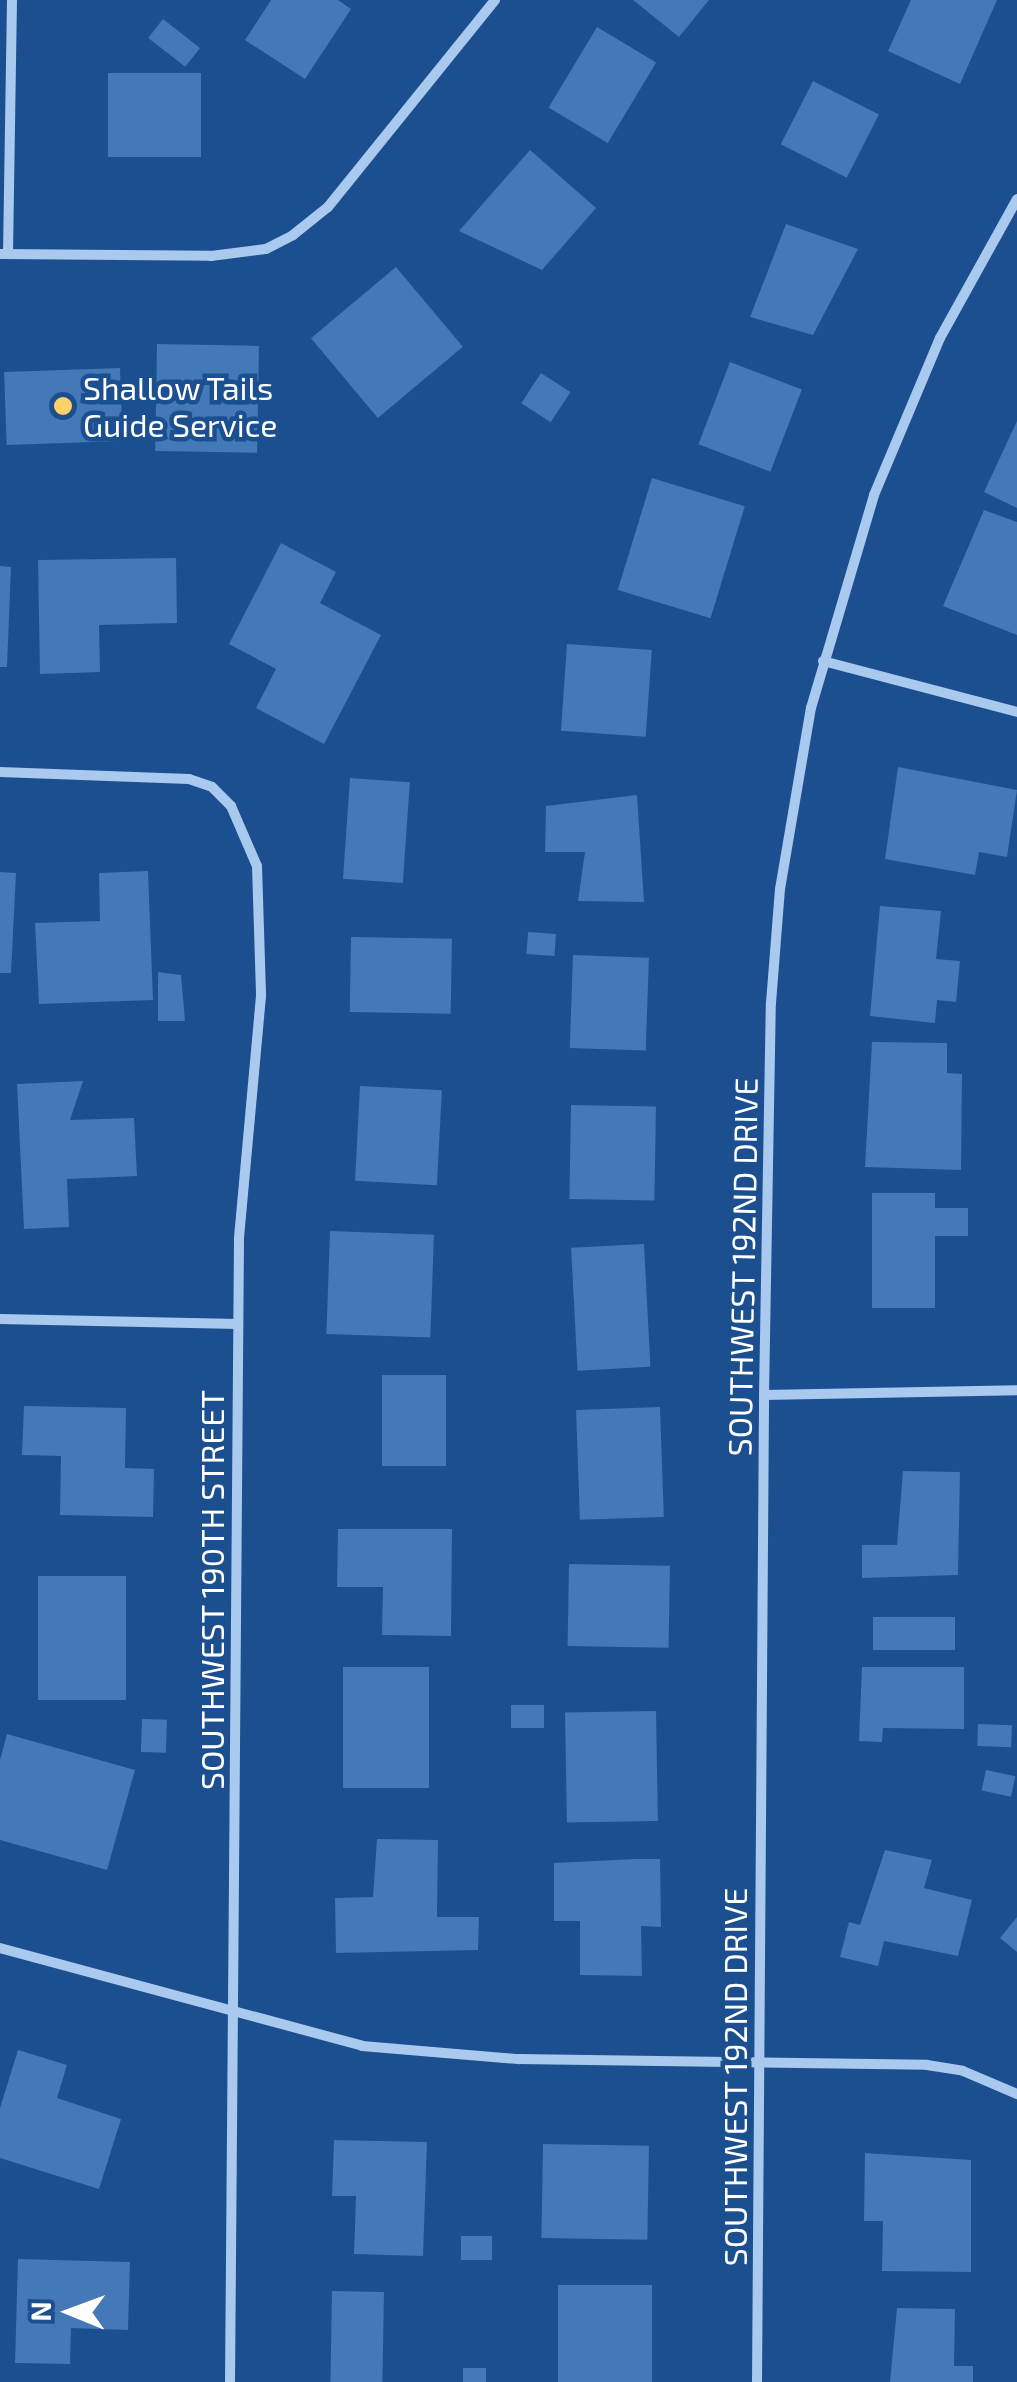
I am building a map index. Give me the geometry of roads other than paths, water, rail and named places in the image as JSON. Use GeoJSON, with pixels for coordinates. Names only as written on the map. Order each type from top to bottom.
{"type":"FeatureCollection","features":[{"type":"Feature","properties":{"kind":"street"},"geometry":{"type":"LineString","coordinates":[[12,0],[4,254],[211,256],[266,248],[294,235],[328,206],[495,0]]}},
{"type":"Feature","properties":{"kind":"street","name":"SOUTHWEST 192ND DRIVE"},"geometry":{"type":"LineString","coordinates":[[757,2382],[764,1395],[774,943],[788,825],[822,661],[869,508],[911,402],[1017,199]]}},
{"type":"Feature","properties":{"kind":"street"},"geometry":{"type":"LineString","coordinates":[[822,661],[1017,712]]}},
{"type":"Feature","properties":{"kind":"street","name":"SOUTHWEST 190TH STREET"},"geometry":{"type":"LineString","coordinates":[[0,772],[165,774],[212,787],[230,806],[257,866],[263,942],[242,1188],[238,1324],[230,2382]]}},
{"type":"Feature","properties":{"kind":"street"},"geometry":{"type":"LineString","coordinates":[[0,1318],[238,1324]]}},
{"type":"Feature","properties":{"kind":"street"},"geometry":{"type":"LineString","coordinates":[[764,1395],[1017,1390]]}},
{"type":"Feature","properties":{"kind":"street"},"geometry":{"type":"LineString","coordinates":[[0,1948],[309,2036],[429,2054],[928,2065],[963,2071],[1017,2094]]}},
{"type":"Feature","properties":{"kind":"place","name":"Shallow Tails Guide Service"},"geometry":{"type":"Point","coordinates":[63,406]}}]}
